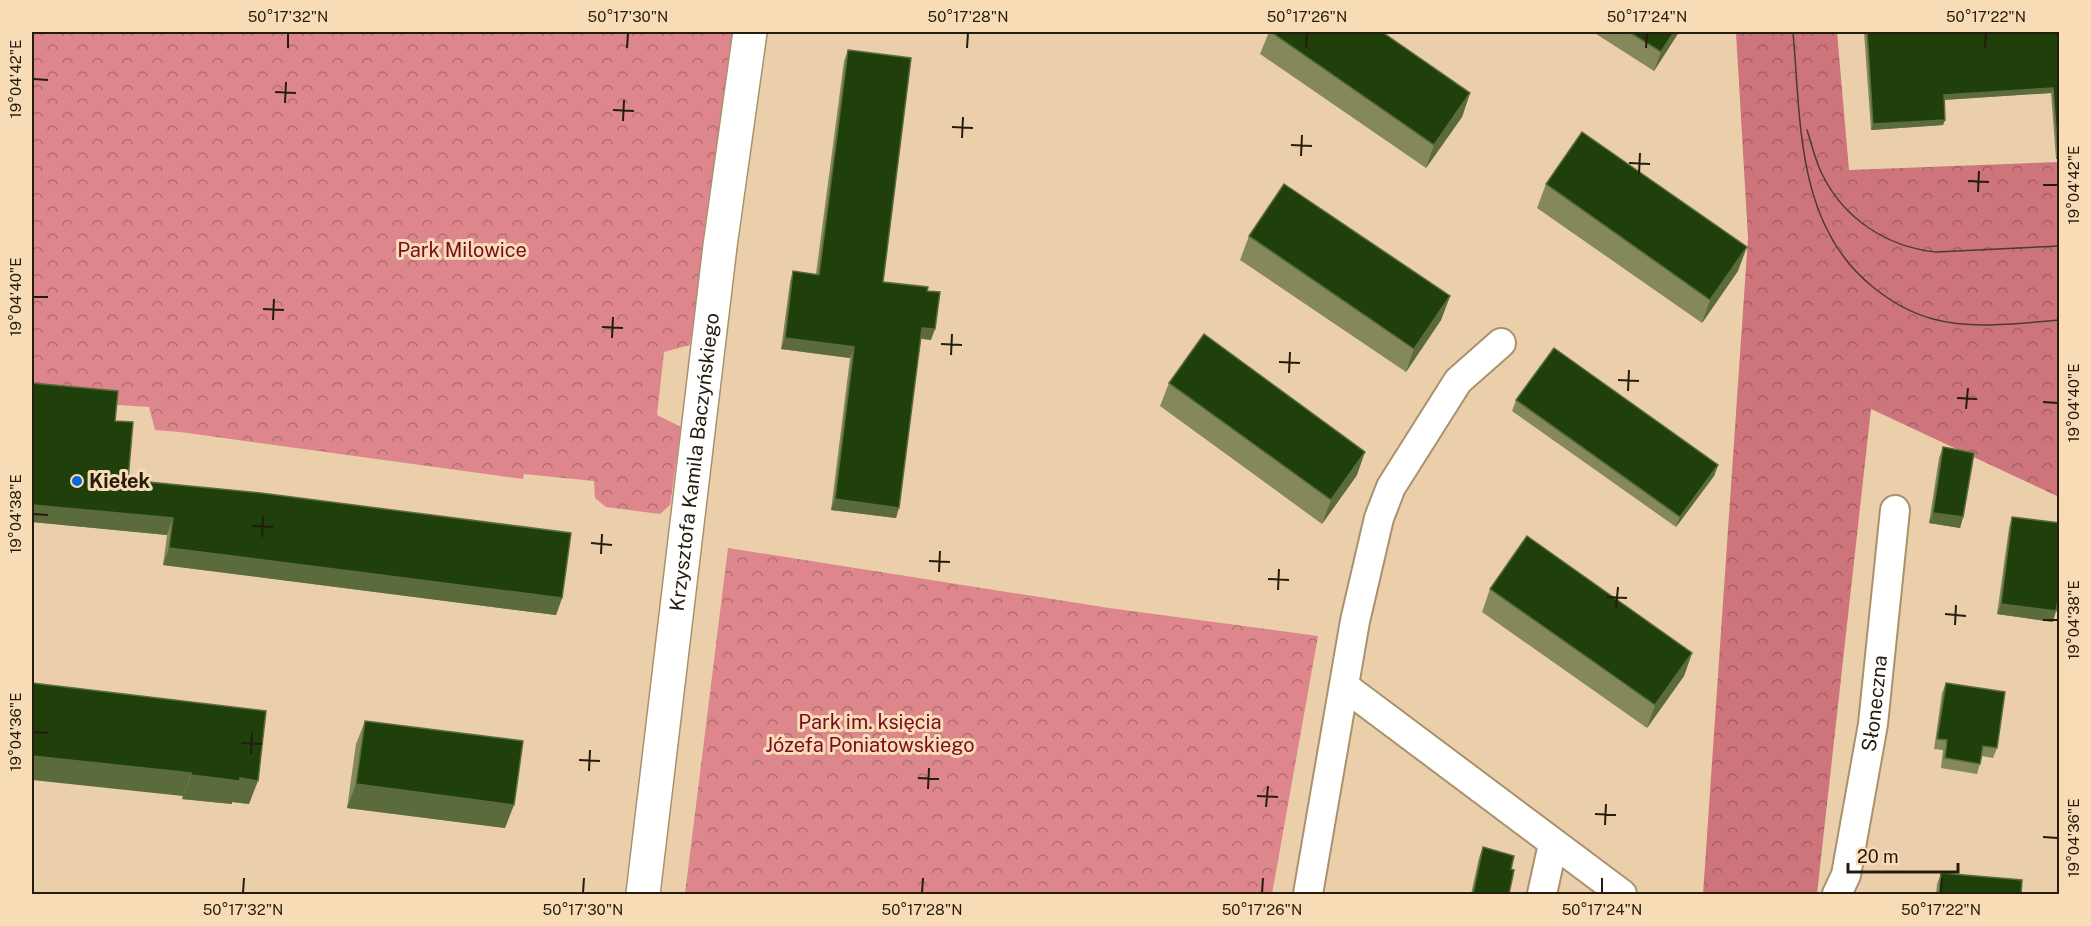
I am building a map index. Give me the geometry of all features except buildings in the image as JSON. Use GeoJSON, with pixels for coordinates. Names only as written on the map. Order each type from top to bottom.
{"type":"FeatureCollection","features":[{"type":"Feature","properties":{"kind":"street","name":"Krzysztofa Kamila Baczyńskiego"},"geometry":{"type":"LineString","coordinates":[[643,894],[720,246],[750,32]]}},
{"type":"Feature","properties":{"kind":"street"},"geometry":{"type":"LineString","coordinates":[[1308,894],[1355,621],[1379,518],[1390,487],[1458,381],[1501,344]]}},
{"type":"Feature","properties":{"kind":"street","name":"Słoneczna"},"geometry":{"type":"LineString","coordinates":[[1837,894],[1846,875],[1873,724],[1895,510]]}},
{"type":"Feature","properties":{"kind":"street"},"geometry":{"type":"LineString","coordinates":[[1344,686],[1622,894]]}},
{"type":"Feature","properties":{"kind":"street"},"geometry":{"type":"LineString","coordinates":[[1542,894],[1553,844]]}},
{"type":"Feature","properties":{"kind":"green space","name":"Park Milowice"},"geometry":{"type":"Polygon","coordinates":[[[32,32],[734,32],[690,345],[664,352],[657,415],[681,427],[670,505],[660,514],[606,507],[595,498],[594,481],[524,474],[523,479],[155,430],[149,407],[32,399],[32,32]]]}},
{"type":"Feature","properties":{"kind":"green space"},"geometry":{"type":"Polygon","coordinates":[[[1736,32],[1837,32],[1849,170],[2059,162],[2059,497],[1871,409],[1817,894],[1703,894],[1748,238],[1736,32]]]}},
{"type":"Feature","properties":{"kind":"green space","name":"Park im. księcia Józefa Poniatowskiego"},"geometry":{"type":"Polygon","coordinates":[[[728,548],[1109,608],[1318,636],[1272,894],[685,894],[728,548]]]}},
{"type":"Feature","properties":{"kind":"tram line"},"geometry":{"type":"LineString","coordinates":[[1793,32],[1798,101],[1807,170],[1816,203],[1829,234],[1848,262],[1886,297],[1909,310],[1933,319],[1980,325],[2060,320]]}},
{"type":"Feature","properties":{"kind":"tram line"},"geometry":{"type":"LineString","coordinates":[[1807,130],[1815,158],[1831,190],[1855,217],[1884,237],[1918,249],[1936,252],[2060,246]]}},
{"type":"Feature","properties":{"kind":"place","name":"Kiełek"},"geometry":{"type":"Point","coordinates":[77,481]}}]}
